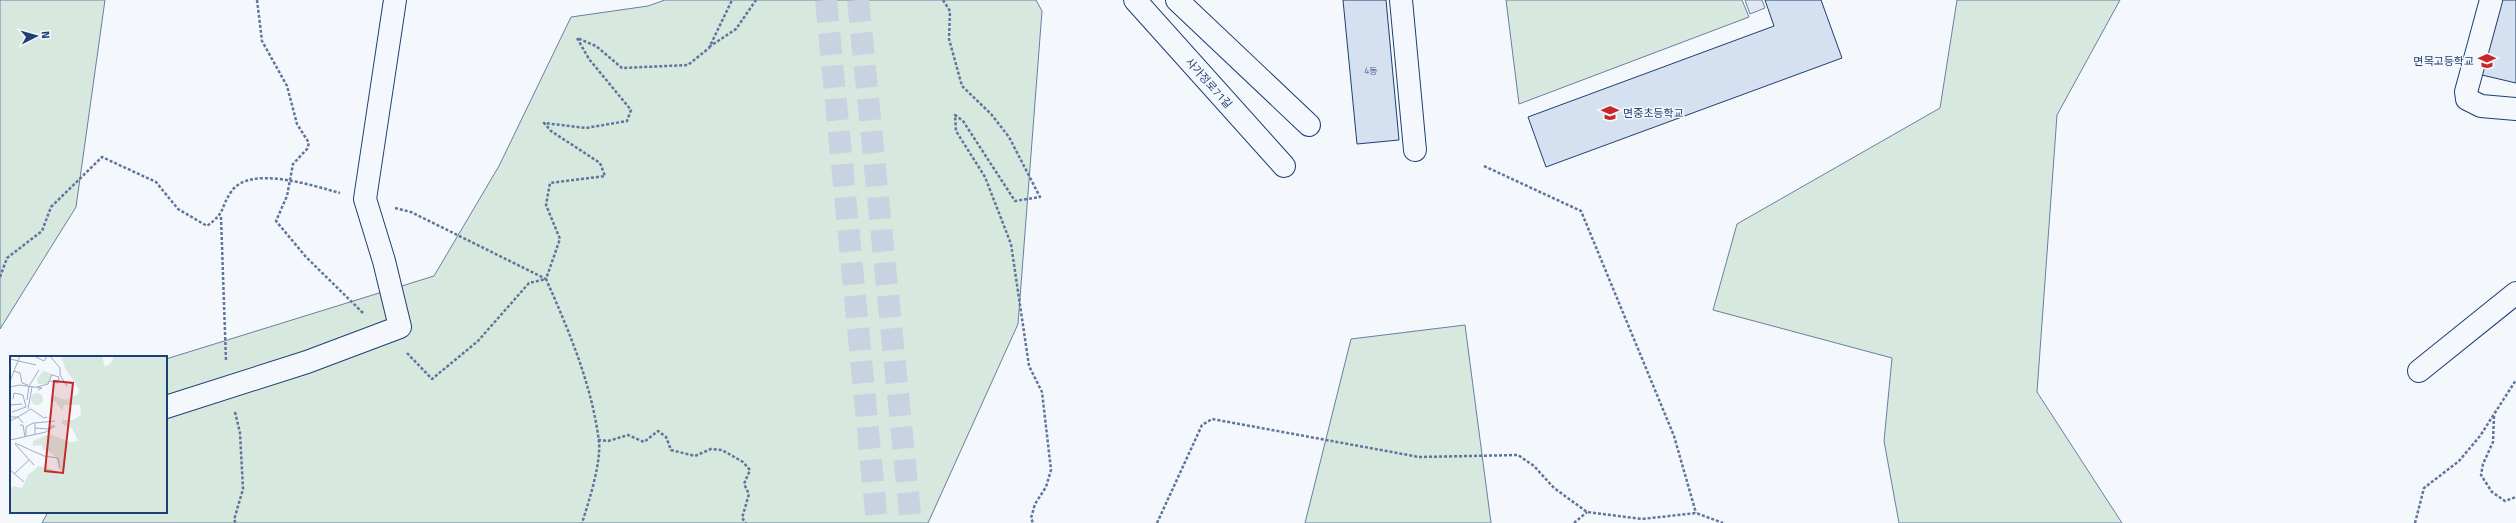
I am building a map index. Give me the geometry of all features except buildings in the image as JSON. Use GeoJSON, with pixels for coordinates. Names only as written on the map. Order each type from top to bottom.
{"type":"FeatureCollection","features":[{"type":"Feature","properties":{"kind":"street"},"geometry":{"type":"LineString","coordinates":[[167,407],[307,362],[400,327],[384,261],[364,199],[395,0]]}},
{"type":"Feature","properties":{"kind":"street","name":"사가정로71길"},"geometry":{"type":"LineString","coordinates":[[1135,0],[1284,166]]}},
{"type":"Feature","properties":{"kind":"street"},"geometry":{"type":"LineString","coordinates":[[1177,0],[1309,125]]}},
{"type":"Feature","properties":{"kind":"street"},"geometry":{"type":"LineString","coordinates":[[1401,0],[1415,150]]}},
{"type":"Feature","properties":{"kind":"street"},"geometry":{"type":"LineString","coordinates":[[2491,0],[2466,92],[2467,99],[2481,106],[2516,109]]}},
{"type":"Feature","properties":{"kind":"street"},"geometry":{"type":"LineString","coordinates":[[2419,371],[2516,293]]}},
{"type":"Feature","properties":{"kind":"path"},"geometry":{"type":"LineString","coordinates":[[257,0],[262,41],[287,86],[297,124],[309,143],[307,149],[293,164],[291,180]]}},
{"type":"Feature","properties":{"kind":"path"},"geometry":{"type":"LineString","coordinates":[[709,48],[732,0]]}},
{"type":"Feature","properties":{"kind":"path"},"geometry":{"type":"LineString","coordinates":[[546,279],[560,239],[546,205],[550,183],[605,176],[600,163],[551,131],[544,123],[586,128],[626,121],[631,110],[589,59],[577,38],[596,46],[622,68],[688,65],[736,29],[756,0]]}},
{"type":"Feature","properties":{"kind":"path"},"geometry":{"type":"LineString","coordinates":[[943,0],[950,11],[949,39],[962,86],[991,114],[1009,137],[1040,197],[1015,201],[963,121],[955,115],[956,131],[985,177],[1011,244],[1029,366],[1042,392],[1050,470],[1046,487],[1035,504],[1028,523]]}},
{"type":"Feature","properties":{"kind":"path"},"geometry":{"type":"LineString","coordinates":[[0,277],[7,258],[42,231],[51,207],[102,157],[156,182],[178,209],[207,226],[221,216],[231,191],[243,182],[255,179],[291,180],[411,212],[546,279],[572,337],[586,384],[598,440],[595,470],[582,523]]}},
{"type":"Feature","properties":{"kind":"path"},"geometry":{"type":"LineString","coordinates":[[1484,166],[1581,211],[1674,436],[1696,512]]}},
{"type":"Feature","properties":{"kind":"path"},"geometry":{"type":"LineString","coordinates":[[2415,523],[2424,488],[2459,461],[2494,416],[2516,380]]}},
{"type":"Feature","properties":{"kind":"path"},"geometry":{"type":"LineString","coordinates":[[2494,416],[2493,442],[2483,464],[2482,475],[2492,492],[2505,501],[2516,497]]}},
{"type":"Feature","properties":{"kind":"path"},"geometry":{"type":"LineString","coordinates":[[1157,523],[1202,426],[1212,419],[1419,457],[1518,456],[1534,466],[1554,488],[1587,512],[1642,519],[1696,512],[1723,523]]}},
{"type":"Feature","properties":{"kind":"path"},"geometry":{"type":"LineString","coordinates":[[598,440],[608,441],[628,434],[644,442],[658,431],[666,437],[671,450],[695,456],[711,449],[722,450],[743,462],[750,470],[744,484],[749,494],[742,518],[746,523]]}},
{"type":"Feature","properties":{"kind":"path"},"geometry":{"type":"LineString","coordinates":[[1574,523],[1587,512]]}},
{"type":"Feature","properties":{"kind":"path"},"geometry":{"type":"LineString","coordinates":[[1031,518],[1033,523]]}},
{"type":"Feature","properties":{"kind":"shaded area"},"geometry":{"type":"Polygon","coordinates":[[[0,0],[105,0],[76,207],[0,329],[0,0]]]}},
{"type":"Feature","properties":{"kind":"shaded area"},"geometry":{"type":"Polygon","coordinates":[[[665,0],[1036,0],[1042,11],[1018,324],[928,523],[42,523],[47,513],[167,513],[167,359],[434,276],[499,166],[571,17],[648,6],[665,0]]]}},
{"type":"Feature","properties":{"kind":"shaded area"},"geometry":{"type":"Polygon","coordinates":[[[1506,0],[1742,0],[1749,17],[1519,104],[1506,0]]]}},
{"type":"Feature","properties":{"kind":"shaded area"},"geometry":{"type":"Polygon","coordinates":[[[1745,0],[1762,0],[1765,8],[1750,14],[1745,0]]]}},
{"type":"Feature","properties":{"kind":"shaded area"},"geometry":{"type":"Polygon","coordinates":[[[1957,0],[2120,0],[2057,115],[2037,392],[2122,523],[1899,523],[1884,441],[1892,358],[1713,310],[1737,224],[1940,108],[1957,0]]]}},
{"type":"Feature","properties":{"kind":"shaded area"},"geometry":{"type":"Polygon","coordinates":[[[1465,325],[1491,523],[1305,523],[1351,339],[1465,325]]]}},
{"type":"Feature","properties":{"kind":"tunnel"},"geometry":{"type":"LineString","coordinates":[[826,0],[877,523]]}},
{"type":"Feature","properties":{"kind":"tunnel"},"geometry":{"type":"LineString","coordinates":[[858,0],[911,523]]}},
{"type":"Feature","properties":{"kind":"place","name":"면목고등학교"},"geometry":{"type":"Point","coordinates":[2487,61]}},
{"type":"Feature","properties":{"kind":"place","name":"면중초등학교"},"geometry":{"type":"Point","coordinates":[1610,113]}}]}
